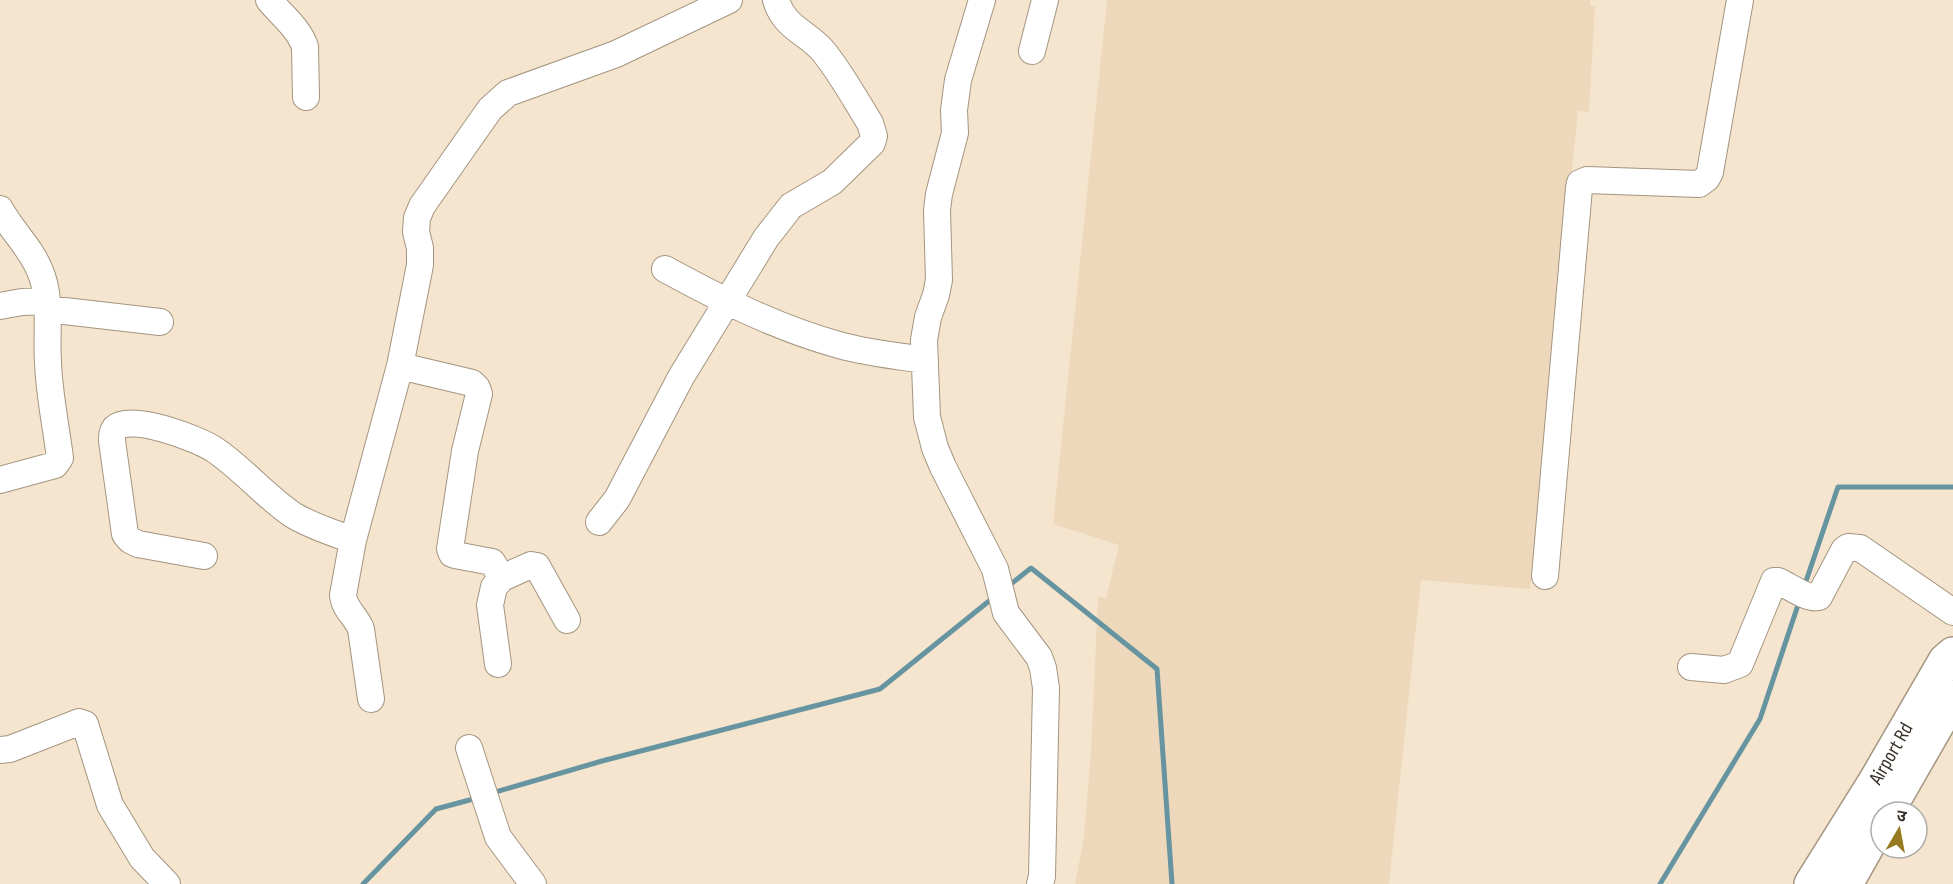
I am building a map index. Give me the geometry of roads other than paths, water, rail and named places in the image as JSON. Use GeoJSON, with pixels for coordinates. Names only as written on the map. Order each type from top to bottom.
{"type":"FeatureCollection","features":[{"type":"Feature","properties":{"kind":"main road","name":"Airport Rd"},"geometry":{"type":"LineString","coordinates":[[1811,884],[1876,780],[1945,661],[1953,654]]}},
{"type":"Feature","properties":{"kind":"main road"},"geometry":{"type":"LineString","coordinates":[[1894,800],[1953,697]]}},
{"type":"Feature","properties":{"kind":"main road"},"geometry":{"type":"LineString","coordinates":[[1846,884],[1869,843]]}},
{"type":"Feature","properties":{"kind":"street"},"geometry":{"type":"LineString","coordinates":[[268,0],[297,31],[303,41],[306,97]]}},
{"type":"Feature","properties":{"kind":"street"},"geometry":{"type":"LineString","coordinates":[[371,699],[361,629],[343,599],[353,540],[400,366],[420,265],[417,218],[422,206],[498,101],[517,89],[616,54],[729,0]]}},
{"type":"Feature","properties":{"kind":"street"},"geometry":{"type":"LineString","coordinates":[[599,522],[616,499],[681,377],[766,238],[791,206],[832,182],[872,143],[874,136],[870,123],[824,52],[792,27],[782,14],[776,0]]}},
{"type":"Feature","properties":{"kind":"street"},"geometry":{"type":"LineString","coordinates":[[982,0],[957,80],[954,110],[955,133],[939,194],[936,221],[939,280],[926,323],[927,417],[935,448],[995,569],[1006,613],[1039,657],[1043,668],[1046,699],[1040,884]]}},
{"type":"Feature","properties":{"kind":"street"},"geometry":{"type":"LineString","coordinates":[[1032,51],[1045,0]]}},
{"type":"Feature","properties":{"kind":"street"},"geometry":{"type":"LineString","coordinates":[[1545,576],[1579,188],[1581,183],[1587,180],[1699,184],[1707,178],[1710,172],[1740,0]]}},
{"type":"Feature","properties":{"kind":"street"},"geometry":{"type":"LineString","coordinates":[[0,209],[9,226],[36,263],[45,287],[48,364],[59,461],[55,465],[0,480]]}},
{"type":"Feature","properties":{"kind":"street"},"geometry":{"type":"LineString","coordinates":[[665,268],[727,303],[801,333],[840,345],[925,360]]}},
{"type":"Feature","properties":{"kind":"street"},"geometry":{"type":"LineString","coordinates":[[0,306],[47,305],[160,322]]}},
{"type":"Feature","properties":{"kind":"street"},"geometry":{"type":"LineString","coordinates":[[400,366],[472,383],[477,388],[479,394],[465,452],[450,549],[455,555],[492,562],[502,578]]}},
{"type":"Feature","properties":{"kind":"street"},"geometry":{"type":"LineString","coordinates":[[204,556],[138,543],[130,540],[125,534],[112,441],[116,427],[138,423],[202,443],[236,466],[294,515],[353,540]]}},
{"type":"Feature","properties":{"kind":"street"},"geometry":{"type":"LineString","coordinates":[[1691,667],[1724,670],[1740,664],[1772,584],[1776,580],[1813,598],[1819,597],[1844,550],[1848,547],[1855,546],[1953,612]]}},
{"type":"Feature","properties":{"kind":"street"},"geometry":{"type":"LineString","coordinates":[[498,664],[490,605],[494,586],[502,578],[531,565],[537,566],[567,620]]}},
{"type":"Feature","properties":{"kind":"street"},"geometry":{"type":"LineString","coordinates":[[0,750],[10,749],[79,722],[85,724],[110,805],[142,858],[167,884]]}},
{"type":"Feature","properties":{"kind":"street"},"geometry":{"type":"LineString","coordinates":[[469,748],[498,837],[533,884]]}},
{"type":"Feature","properties":{"kind":"waterway"},"geometry":{"type":"LineString","coordinates":[[1804,587],[1838,487],[1953,487]]}},
{"type":"Feature","properties":{"kind":"waterway"},"geometry":{"type":"LineString","coordinates":[[1006,588],[1031,568],[1157,669],[1172,884]]}},
{"type":"Feature","properties":{"kind":"waterway"},"geometry":{"type":"LineString","coordinates":[[492,793],[602,761],[880,689],[994,597]]}},
{"type":"Feature","properties":{"kind":"waterway"},"geometry":{"type":"LineString","coordinates":[[1660,884],[1760,719],[1799,602]]}},
{"type":"Feature","properties":{"kind":"waterway"},"geometry":{"type":"LineString","coordinates":[[363,884],[436,809],[477,798]]}}]}
